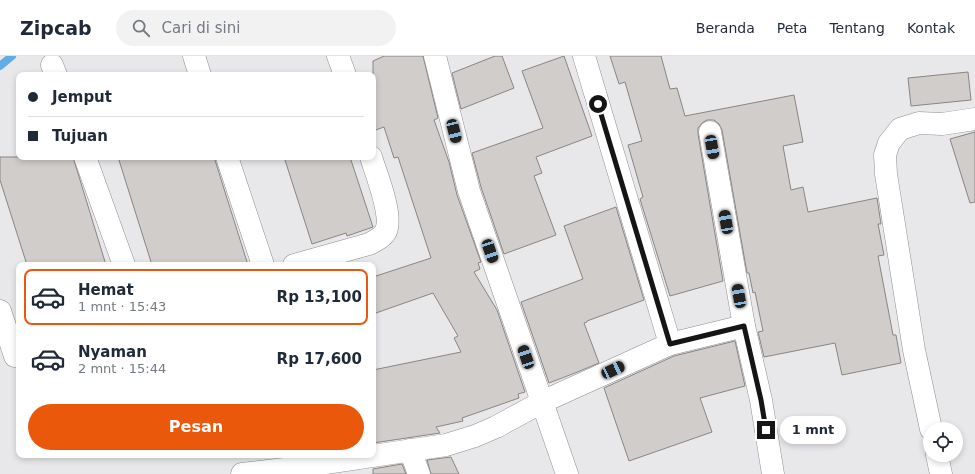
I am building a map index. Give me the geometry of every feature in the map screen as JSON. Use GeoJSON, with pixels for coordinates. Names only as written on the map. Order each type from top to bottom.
{"type":"FeatureCollection","features":[{"type":"Feature","properties":{"kind":"street"},"geometry":{"type":"LineString","coordinates":[[194,56],[199,72]]}},
{"type":"Feature","properties":{"kind":"street"},"geometry":{"type":"LineString","coordinates":[[338,56],[344,72]]}},
{"type":"Feature","properties":{"kind":"street"},"geometry":{"type":"LineString","coordinates":[[435,56],[469,191],[567,474]]}},
{"type":"Feature","properties":{"kind":"street"},"geometry":{"type":"LineString","coordinates":[[584,56],[670,344]]}},
{"type":"Feature","properties":{"kind":"street"},"geometry":{"type":"LineString","coordinates":[[929,422],[914,350],[886,174],[885,155],[889,143],[900,129],[919,123],[942,124],[975,119]]}},
{"type":"Feature","properties":{"kind":"street"},"geometry":{"type":"LineString","coordinates":[[710,132],[744,326],[761,400],[773,474]]}},
{"type":"Feature","properties":{"kind":"street"},"geometry":{"type":"LineString","coordinates":[[86,160],[123,262]]}},
{"type":"Feature","properties":{"kind":"street"},"geometry":{"type":"LineString","coordinates":[[228,160],[262,262]]}},
{"type":"Feature","properties":{"kind":"street"},"geometry":{"type":"LineString","coordinates":[[305,262],[369,244],[377,240],[386,231],[388,218],[386,203],[372,160]]}},
{"type":"Feature","properties":{"kind":"street"},"geometry":{"type":"LineString","coordinates":[[0,311],[11,357]]}},
{"type":"Feature","properties":{"kind":"street"},"geometry":{"type":"LineString","coordinates":[[376,455],[446,444],[475,436],[496,427],[542,402],[670,344],[744,326]]}},
{"type":"Feature","properties":{"kind":"street"},"geometry":{"type":"LineString","coordinates":[[410,450],[419,474]]}},
{"type":"Feature","properties":{"kind":"street"},"geometry":{"type":"LineString","coordinates":[[248,473],[358,458]]}},
{"type":"Feature","properties":{"kind":"street"},"geometry":{"type":"LineString","coordinates":[[938,462],[941,474]]}},
{"type":"Feature","properties":{"kind":"building"},"geometry":{"type":"Polygon","coordinates":[[[384,56],[423,56],[438,118],[434,120],[449,162],[457,195],[481,262],[478,263],[480,269],[474,272],[497,310],[525,392],[518,394],[519,398],[462,418],[463,421],[436,427],[440,433],[376,443],[376,369],[461,352],[454,338],[458,336],[433,293],[376,313],[376,276],[431,258],[398,157],[394,158],[384,127],[376,130],[376,72],[373,72],[373,61],[384,56]]]}},
{"type":"Feature","properties":{"kind":"building"},"geometry":{"type":"Polygon","coordinates":[[[495,56],[502,56],[514,88],[461,109],[452,73],[495,56]]]}},
{"type":"Feature","properties":{"kind":"building"},"geometry":{"type":"Polygon","coordinates":[[[564,56],[592,136],[536,157],[542,173],[534,176],[556,235],[504,254],[481,187],[472,153],[543,128],[522,71],[564,56]]]}},
{"type":"Feature","properties":{"kind":"building"},"geometry":{"type":"Polygon","coordinates":[[[610,56],[661,56],[670,89],[677,88],[685,116],[794,95],[803,142],[783,146],[791,190],[803,187],[808,212],[877,198],[881,224],[878,224],[884,255],[878,256],[893,335],[896,335],[901,363],[842,375],[835,343],[764,357],[758,332],[763,331],[755,292],[753,293],[749,273],[747,273],[722,130],[719,124],[714,120],[707,120],[702,123],[698,128],[698,134],[723,281],[670,296],[640,199],[643,197],[628,145],[642,141],[625,82],[619,84],[610,56]]]}},
{"type":"Feature","properties":{"kind":"building"},"geometry":{"type":"Polygon","coordinates":[[[968,72],[971,100],[911,106],[908,78],[968,72]]]}},
{"type":"Feature","properties":{"kind":"building"},"geometry":{"type":"Polygon","coordinates":[[[975,132],[975,202],[970,203],[950,139],[975,132]]]}},
{"type":"Feature","properties":{"kind":"building"},"geometry":{"type":"Polygon","coordinates":[[[0,157],[16,157],[16,160],[74,160],[105,262],[26,262],[0,180],[0,157]]]}},
{"type":"Feature","properties":{"kind":"building"},"geometry":{"type":"Polygon","coordinates":[[[119,160],[215,160],[247,262],[151,262],[119,160]]]}},
{"type":"Feature","properties":{"kind":"building"},"geometry":{"type":"Polygon","coordinates":[[[285,160],[351,160],[373,227],[347,236],[346,233],[312,244],[285,160]]]}},
{"type":"Feature","properties":{"kind":"building"},"geometry":{"type":"Polygon","coordinates":[[[616,207],[644,300],[584,323],[599,363],[549,383],[521,302],[583,279],[564,226],[616,207]]]}},
{"type":"Feature","properties":{"kind":"building"},"geometry":{"type":"Polygon","coordinates":[[[735,341],[745,386],[700,398],[712,432],[629,461],[604,388],[674,356],[735,341]]]}},
{"type":"Feature","properties":{"kind":"building"},"geometry":{"type":"Polygon","coordinates":[[[451,457],[459,474],[431,474],[427,460],[451,457]]]}},
{"type":"Feature","properties":{"kind":"building"},"geometry":{"type":"Polygon","coordinates":[[[402,464],[406,474],[373,474],[373,469],[402,464]]]}},
{"type":"Feature","properties":{"kind":"waterway"},"geometry":{"type":"LineString","coordinates":[[0,66],[12,56]]}},
{"type":"Feature","properties":{"kind":"route"},"geometry":{"type":"LineString","coordinates":[[598,104],[670,344],[744,326],[761,400],[766,430]]}}]}
